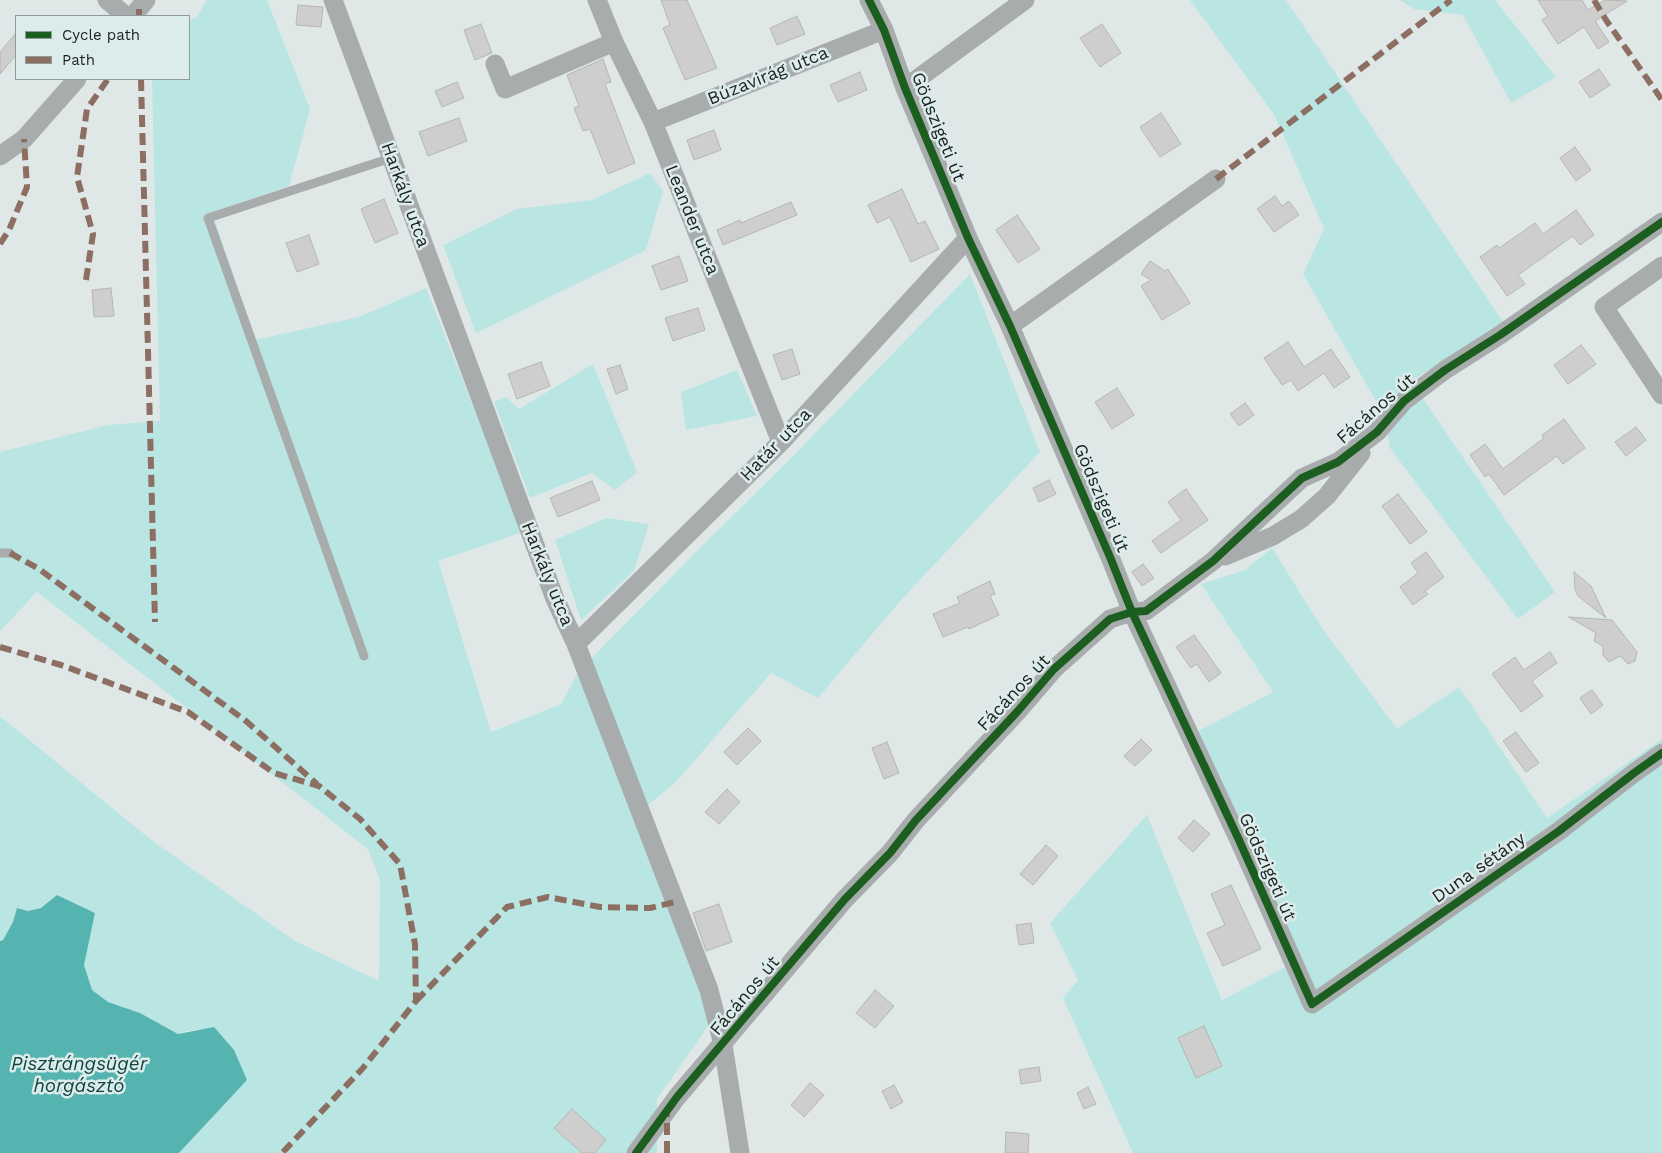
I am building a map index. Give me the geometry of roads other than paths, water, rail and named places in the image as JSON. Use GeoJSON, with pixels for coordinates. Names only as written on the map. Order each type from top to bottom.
{"type":"FeatureCollection","features":[{"type":"Feature","properties":{"kind":"street"},"geometry":{"type":"LineString","coordinates":[[107,0],[125,15]]}},
{"type":"Feature","properties":{"kind":"street"},"geometry":{"type":"LineString","coordinates":[[133,15],[146,0]]}},
{"type":"Feature","properties":{"kind":"street","name":"Harkály utca"},"geometry":{"type":"LineString","coordinates":[[333,0],[556,599],[576,644],[709,990],[723,1044],[740,1153]]}},
{"type":"Feature","properties":{"kind":"street","name":"Leander utca"},"geometry":{"type":"LineString","coordinates":[[597,0],[614,42],[653,122],[781,442]]}},
{"type":"Feature","properties":{"kind":"street","name":"Gödszigeti út"},"geometry":{"type":"LineString","coordinates":[[869,0],[884,30],[905,88],[968,238],[1010,326],[1132,612],[1239,840],[1312,1004]]}},
{"type":"Feature","properties":{"kind":"street"},"geometry":{"type":"LineString","coordinates":[[905,88],[1025,0]]}},
{"type":"Feature","properties":{"kind":"street","name":"Búzavirág utca"},"geometry":{"type":"LineString","coordinates":[[653,122],[884,30]]}},
{"type":"Feature","properties":{"kind":"street"},"geometry":{"type":"LineString","coordinates":[[495,64],[505,89],[614,42]]}},
{"type":"Feature","properties":{"kind":"street"},"geometry":{"type":"LineString","coordinates":[[0,156],[24,139],[76,80]]}},
{"type":"Feature","properties":{"kind":"street"},"geometry":{"type":"LineString","coordinates":[[1010,326],[1216,179]]}},
{"type":"Feature","properties":{"kind":"street","name":"Fácános út"},"geometry":{"type":"LineString","coordinates":[[636,1153],[677,1097],[916,820],[1054,670],[1110,619],[1132,612],[1146,611],[1213,561],[1302,478],[1338,462],[1378,432],[1404,402],[1445,370],[1500,335],[1662,222]]}},
{"type":"Feature","properties":{"kind":"street","name":"Határ utca"},"geometry":{"type":"LineString","coordinates":[[576,644],[781,442],[968,238]]}},
{"type":"Feature","properties":{"kind":"street"},"geometry":{"type":"LineString","coordinates":[[1662,266],[1604,307],[1662,395]]}},
{"type":"Feature","properties":{"kind":"street"},"geometry":{"type":"LineString","coordinates":[[1213,561],[1273,536],[1301,519],[1327,496],[1378,432]]}},
{"type":"Feature","properties":{"kind":"street","name":"Duna sétány"},"geometry":{"type":"LineString","coordinates":[[1312,1004],[1558,831],[1662,753]]}},
{"type":"Feature","properties":{"kind":"lane"},"geometry":{"type":"LineString","coordinates":[[364,656],[208,218],[391,158]]}},
{"type":"Feature","properties":{"kind":"lane"},"geometry":{"type":"LineString","coordinates":[[0,553],[10,553]]}},
{"type":"Feature","properties":{"kind":"water","name":"Pisztrángsügér horgásztó"},"geometry":{"type":"Polygon","coordinates":[[[57,895],[95,913],[84,965],[92,990],[108,1002],[140,1013],[178,1034],[214,1027],[234,1050],[247,1080],[179,1153],[0,1153],[0,941],[3,940],[13,922],[17,908],[28,911],[41,908],[57,895]]]}}]}
